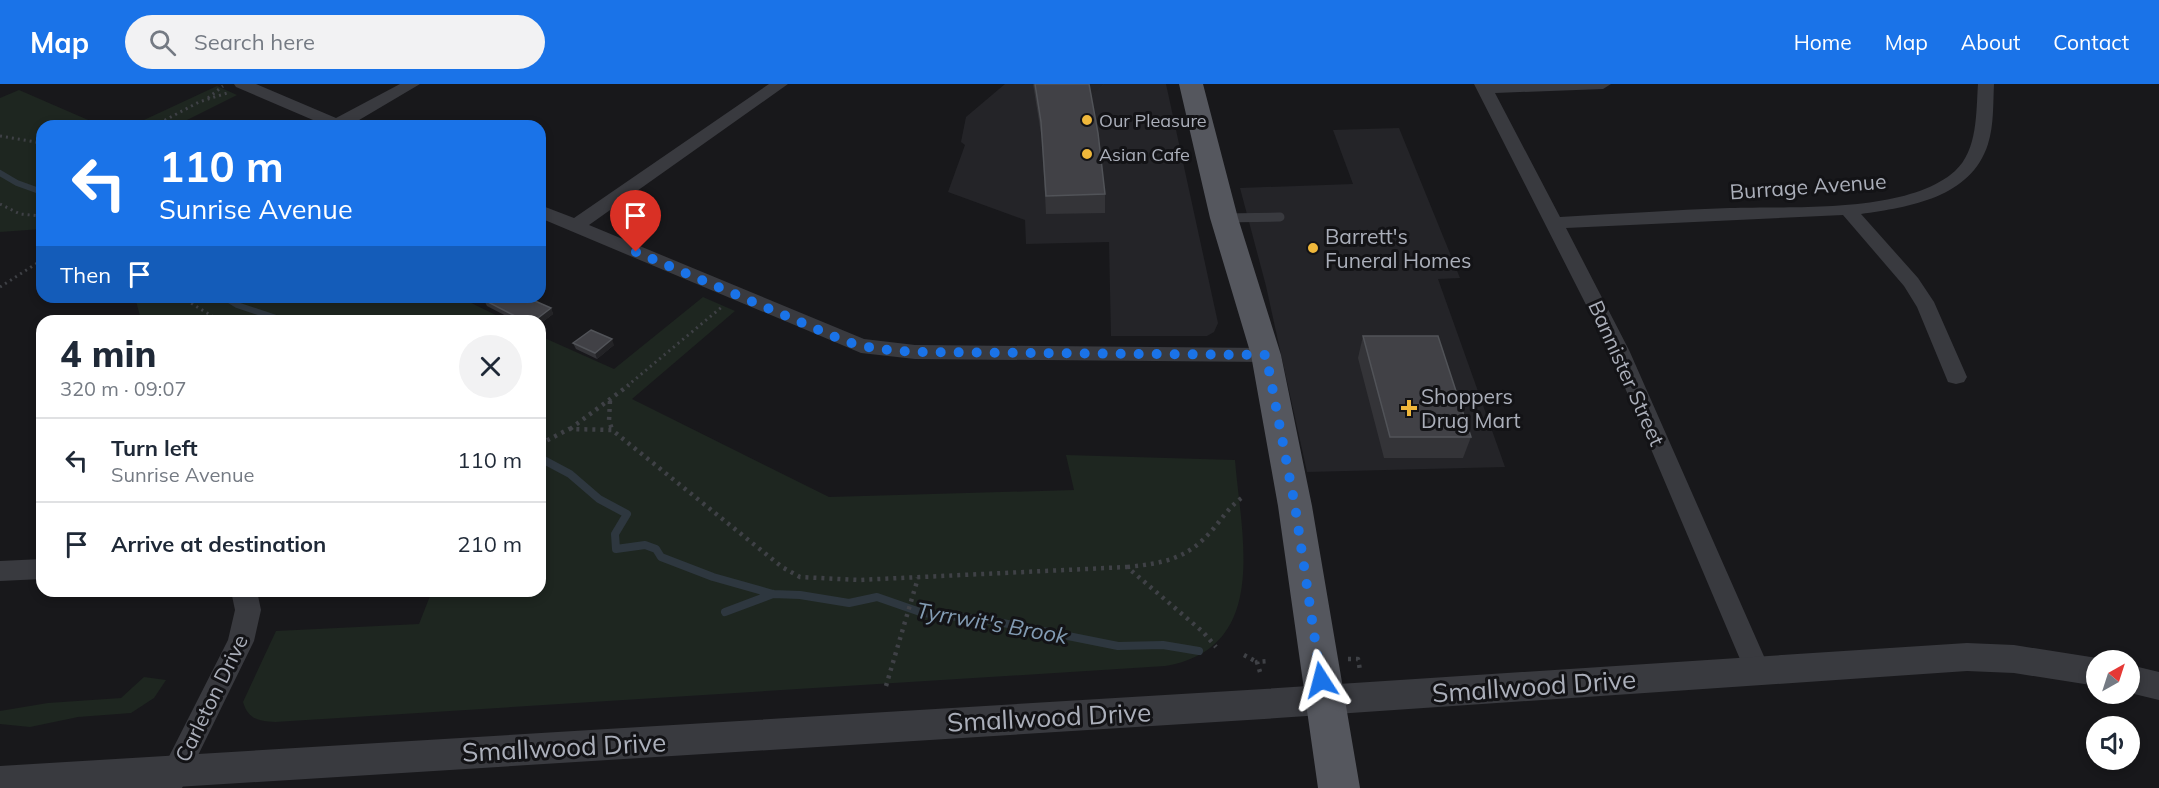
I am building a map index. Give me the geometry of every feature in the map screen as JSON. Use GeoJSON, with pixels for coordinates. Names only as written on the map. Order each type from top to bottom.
{"type":"FeatureCollection","features":[{"type":"Feature","properties":{"kind":"main road"},"geometry":{"type":"LineString","coordinates":[[1191,84],[1224,218],[1266,355],[1295,506],[1339,788]]}},
{"type":"Feature","properties":{"kind":"street"},"geometry":{"type":"LineString","coordinates":[[243,84],[327,120]]}},
{"type":"Feature","properties":{"kind":"street"},"geometry":{"type":"LineString","coordinates":[[348,120],[412,84]]}},
{"type":"Feature","properties":{"kind":"street"},"geometry":{"type":"LineString","coordinates":[[575,226],[780,84]]}},
{"type":"Feature","properties":{"kind":"street"},"geometry":{"type":"LineString","coordinates":[[1483,86],[1604,84]]}},
{"type":"Feature","properties":{"kind":"street","name":"Burrage Avenue"},"geometry":{"type":"LineString","coordinates":[[1555,223],[1847,209],[1907,200],[1946,186],[1961,175],[1978,152],[1982,141],[1986,84]]}},
{"type":"Feature","properties":{"kind":"street","name":"Bannister Street"},"geometry":{"type":"LineString","coordinates":[[1483,86],[1631,375],[1678,492],[1758,670]]}},
{"type":"Feature","properties":{"kind":"street"},"geometry":{"type":"LineString","coordinates":[[1847,209],[1911,282],[1927,307],[1956,377]]}},
{"type":"Feature","properties":{"kind":"street"},"geometry":{"type":"LineString","coordinates":[[546,214],[847,342],[877,349],[915,352],[1266,355]]}},
{"type":"Feature","properties":{"kind":"street"},"geometry":{"type":"LineString","coordinates":[[0,571],[36,568]]}},
{"type":"Feature","properties":{"kind":"street","name":"Carleton Drive"},"geometry":{"type":"LineString","coordinates":[[171,779],[244,634],[249,615],[246,597]]}},
{"type":"Feature","properties":{"kind":"street","name":"Smallwood Drive"},"geometry":{"type":"LineString","coordinates":[[0,782],[171,779],[1967,657],[2014,659],[2086,670]]}},
{"type":"Feature","properties":{"kind":"street"},"geometry":{"type":"LineString","coordinates":[[2140,681],[2159,686]]}},
{"type":"Feature","properties":{"kind":"lane"},"geometry":{"type":"LineString","coordinates":[[1224,218],[1280,217]]}},
{"type":"Feature","properties":{"kind":"path"},"geometry":{"type":"LineString","coordinates":[[205,100],[226,84]]}},
{"type":"Feature","properties":{"kind":"path"},"geometry":{"type":"LineString","coordinates":[[166,120],[243,84]]}},
{"type":"Feature","properties":{"kind":"path"},"geometry":{"type":"LineString","coordinates":[[0,136],[36,142]]}},
{"type":"Feature","properties":{"kind":"path"},"geometry":{"type":"LineString","coordinates":[[0,204],[20,214],[36,215]]}},
{"type":"Feature","properties":{"kind":"path"},"geometry":{"type":"LineString","coordinates":[[0,287],[36,264]]}},
{"type":"Feature","properties":{"kind":"path"},"geometry":{"type":"LineString","coordinates":[[546,441],[569,429],[610,401],[736,295]]}},
{"type":"Feature","properties":{"kind":"path"},"geometry":{"type":"LineString","coordinates":[[192,303],[210,315]]}},
{"type":"Feature","properties":{"kind":"path"},"geometry":{"type":"LineString","coordinates":[[610,401],[609,421],[612,430],[687,492],[794,574],[834,580],[918,578],[1162,564],[1186,556],[1199,546],[1235,502],[1243,497]]}},
{"type":"Feature","properties":{"kind":"path"},"geometry":{"type":"LineString","coordinates":[[569,429],[612,430]]}},
{"type":"Feature","properties":{"kind":"path"},"geometry":{"type":"LineString","coordinates":[[1127,567],[1203,632],[1216,647]]}},
{"type":"Feature","properties":{"kind":"path"},"geometry":{"type":"LineString","coordinates":[[886,686],[918,578]]}},
{"type":"Feature","properties":{"kind":"path"},"geometry":{"type":"LineString","coordinates":[[1244,656],[1257,662],[1270,661]]}},
{"type":"Feature","properties":{"kind":"path"},"geometry":{"type":"LineString","coordinates":[[1343,658],[1360,657],[1360,670]]}},
{"type":"Feature","properties":{"kind":"path"},"geometry":{"type":"LineString","coordinates":[[1257,662],[1260,672]]}},
{"type":"Feature","properties":{"kind":"shaded area"},"geometry":{"type":"Polygon","coordinates":[[[1005,84],[1166,84],[1218,323],[1214,332],[1207,336],[1111,336],[1109,242],[1026,244],[1025,220],[948,192],[965,145],[961,142],[966,117],[1005,84]]]}},
{"type":"Feature","properties":{"kind":"shaded area"},"geometry":{"type":"Polygon","coordinates":[[[217,86],[237,95],[187,120],[144,120],[217,86]]]}},
{"type":"Feature","properties":{"kind":"shaded area"},"geometry":{"type":"Polygon","coordinates":[[[19,90],[88,120],[36,120],[36,229],[0,232],[0,98],[19,90]]]}},
{"type":"Feature","properties":{"kind":"shaded area"},"geometry":{"type":"Polygon","coordinates":[[[1399,128],[1460,278],[1438,279],[1505,467],[1307,472],[1266,286],[1240,188],[1353,184],[1333,130],[1399,128]]]}},
{"type":"Feature","properties":{"kind":"shaded area"},"geometry":{"type":"Polygon","coordinates":[[[703,297],[735,311],[632,399],[829,497],[1074,490],[1066,455],[1235,460],[1243,554],[1242,585],[1235,613],[1222,637],[1199,655],[1165,666],[275,722],[259,720],[251,716],[243,702],[276,631],[419,624],[430,597],[546,597],[546,339],[614,369],[703,297]]]}},
{"type":"Feature","properties":{"kind":"shaded area"},"geometry":{"type":"Polygon","coordinates":[[[137,303],[471,303],[496,315],[140,315],[137,303]]]}},
{"type":"Feature","properties":{"kind":"shaded area"},"geometry":{"type":"Polygon","coordinates":[[[144,677],[166,680],[154,698],[131,713],[78,717],[30,727],[0,724],[0,711],[48,703],[121,698],[144,677]]]}},
{"type":"Feature","properties":{"kind":"building"},"geometry":{"type":"Polygon","coordinates":[[[1035,84],[1089,84],[1098,133],[1105,194],[1046,196],[1041,122],[1035,84]]]}},
{"type":"Feature","properties":{"kind":"building"},"geometry":{"type":"Polygon","coordinates":[[[490,303],[540,303],[551,308],[542,315],[513,315],[490,303]]]}},
{"type":"Feature","properties":{"kind":"building"},"geometry":{"type":"Polygon","coordinates":[[[591,330],[612,339],[595,353],[573,343],[591,330]]]}},
{"type":"Feature","properties":{"kind":"building","name":"Shoppers Drug Mart"},"geometry":{"type":"Polygon","coordinates":[[[1363,336],[1438,336],[1471,437],[1390,437],[1363,336]]]}},
{"type":"Feature","properties":{"kind":"waterway","name":"Tyrrwit's Brook"},"geometry":{"type":"LineString","coordinates":[[0,173],[17,183],[36,190]]}},
{"type":"Feature","properties":{"kind":"waterway","name":"Tyrrwit's Brook"},"geometry":{"type":"LineString","coordinates":[[234,303],[267,315]]}},
{"type":"Feature","properties":{"kind":"waterway","name":"Tyrrwit's Brook"},"geometry":{"type":"LineString","coordinates":[[546,461],[570,474],[599,499],[627,514],[615,534],[616,549],[645,545],[656,549],[661,557],[713,577],[773,594]]}},
{"type":"Feature","properties":{"kind":"waterway"},"geometry":{"type":"LineString","coordinates":[[725,612],[773,594]]}},
{"type":"Feature","properties":{"kind":"waterway","name":"Tyrrwit's Brook"},"geometry":{"type":"LineString","coordinates":[[773,594],[800,595],[849,603],[877,597],[923,613],[993,621],[1118,646],[1163,645],[1199,651]]}},
{"type":"Feature","properties":{"kind":"place","name":"Our Pleasure"},"geometry":{"type":"Point","coordinates":[1087,120]}},
{"type":"Feature","properties":{"kind":"place","name":"Asian Cafe"},"geometry":{"type":"Point","coordinates":[1087,154]}},
{"type":"Feature","properties":{"kind":"place","name":"Barrett's Funeral Homes"},"geometry":{"type":"Point","coordinates":[1313,248]}},
{"type":"Feature","properties":{"kind":"place","name":"Shoppers Drug Mart"},"geometry":{"type":"Point","coordinates":[1409,408]}},
{"type":"Feature","properties":{"kind":"route"},"geometry":{"type":"LineString","coordinates":[[636,252],[832,336],[877,349],[915,352],[1266,355],[1295,506],[1321,680]]}}]}
